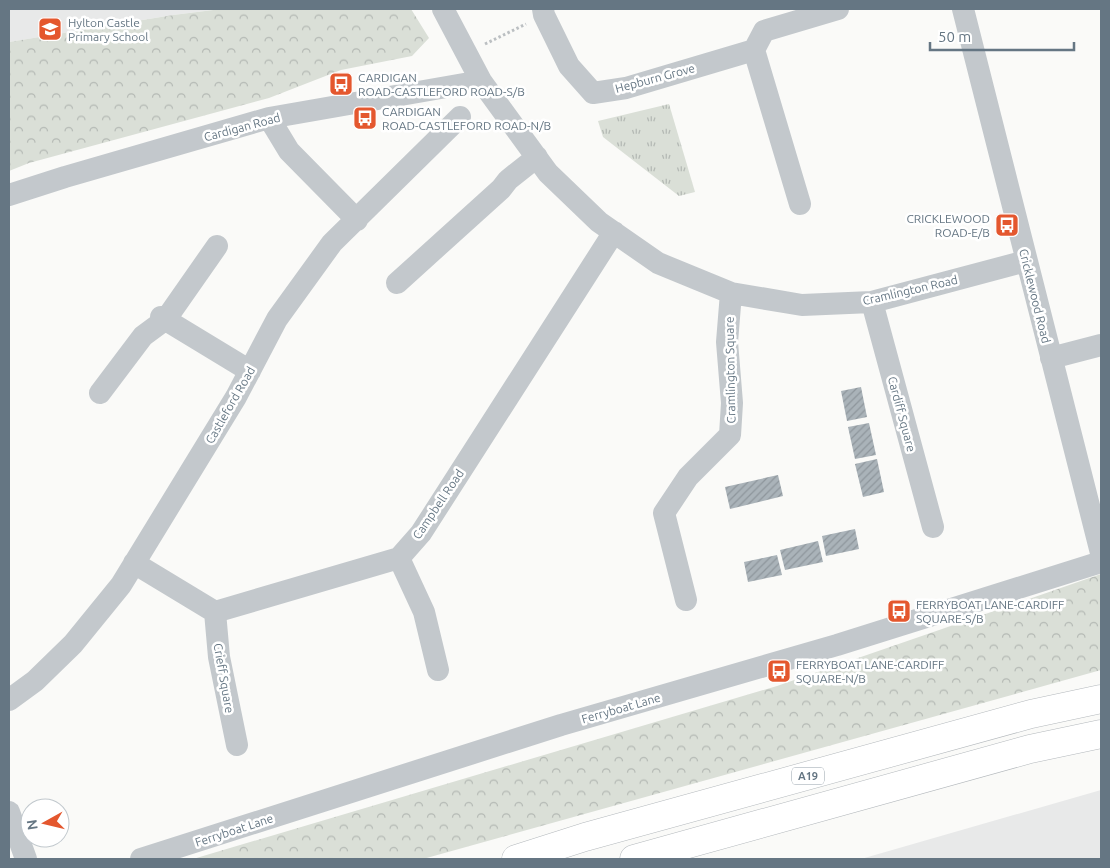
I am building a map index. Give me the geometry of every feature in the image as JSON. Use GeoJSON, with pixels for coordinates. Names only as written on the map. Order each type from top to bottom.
{"type":"FeatureCollection","features":[{"type":"Feature","properties":{"kind":"highway","name":"A19"},"geometry":{"type":"LineString","coordinates":[[516,859],[585,837],[1002,722],[1101,699]]}},
{"type":"Feature","properties":{"kind":"highway"},"geometry":{"type":"LineString","coordinates":[[634,859],[1030,749],[1101,734]]}},
{"type":"Feature","properties":{"kind":"street","name":"Cramlington Road"},"geometry":{"type":"LineString","coordinates":[[443,9],[481,81],[548,173],[599,222],[658,263],[730,293],[802,305],[872,302],[1026,261]]}},
{"type":"Feature","properties":{"kind":"street"},"geometry":{"type":"LineString","coordinates":[[800,204],[754,50],[764,31],[838,9]]}},
{"type":"Feature","properties":{"kind":"street","name":"Cricklewood Road"},"geometry":{"type":"LineString","coordinates":[[963,9],[1101,553]]}},
{"type":"Feature","properties":{"kind":"street","name":"Hepburn Grove"},"geometry":{"type":"LineString","coordinates":[[544,12],[569,66],[593,92],[626,88],[754,50]]}},
{"type":"Feature","properties":{"kind":"street","name":"Cardigan Road"},"geometry":{"type":"LineString","coordinates":[[9,195],[269,118],[481,81]]}},
{"type":"Feature","properties":{"kind":"street","name":"Castleford Road"},"geometry":{"type":"LineString","coordinates":[[9,700],[35,681],[73,644],[121,585],[236,397],[277,319],[332,243],[460,117]]}},
{"type":"Feature","properties":{"kind":"street"},"geometry":{"type":"LineString","coordinates":[[269,118],[289,151],[357,220]]}},
{"type":"Feature","properties":{"kind":"street"},"geometry":{"type":"LineString","coordinates":[[397,283],[501,189],[508,180],[537,157]]}},
{"type":"Feature","properties":{"kind":"street","name":"Campbell Road"},"geometry":{"type":"LineString","coordinates":[[399,558],[421,533],[614,232]]}},
{"type":"Feature","properties":{"kind":"street"},"geometry":{"type":"LineString","coordinates":[[100,393],[144,336],[164,318],[217,246]]}},
{"type":"Feature","properties":{"kind":"street","name":"Cramlington Square"},"geometry":{"type":"LineString","coordinates":[[686,600],[664,513],[688,477],[730,435],[732,403],[727,342],[730,293]]}},
{"type":"Feature","properties":{"kind":"street","name":"Cardiff Square"},"geometry":{"type":"LineString","coordinates":[[872,302],[933,527]]}},
{"type":"Feature","properties":{"kind":"street"},"geometry":{"type":"LineString","coordinates":[[164,318],[250,371]]}},
{"type":"Feature","properties":{"kind":"street"},"geometry":{"type":"LineString","coordinates":[[1051,358],[1101,345]]}},
{"type":"Feature","properties":{"kind":"street"},"geometry":{"type":"LineString","coordinates":[[134,563],[215,612],[399,558],[424,612],[438,670]]}},
{"type":"Feature","properties":{"kind":"street","name":"Ferryboat Lane"},"geometry":{"type":"LineString","coordinates":[[141,859],[561,725],[837,645],[1101,562]]}},
{"type":"Feature","properties":{"kind":"street","name":"Crieff Square"},"geometry":{"type":"LineString","coordinates":[[215,612],[219,657],[237,745]]}},
{"type":"Feature","properties":{"kind":"street"},"geometry":{"type":"LineString","coordinates":[[9,812],[26,859]]}},
{"type":"Feature","properties":{"kind":"path"},"geometry":{"type":"LineString","coordinates":[[466,53],[544,12]]}},
{"type":"Feature","properties":{"kind":"shaded area","name":"Hylton Castle Primary School"},"geometry":{"type":"Polygon","coordinates":[[[9,9],[221,9],[9,42],[9,9]]]}},
{"type":"Feature","properties":{"kind":"shaded area"},"geometry":{"type":"Polygon","coordinates":[[[1101,790],[1101,859],[861,859],[1101,790]]]}},
{"type":"Feature","properties":{"kind":"green space"},"geometry":{"type":"Polygon","coordinates":[[[221,9],[411,9],[429,38],[412,56],[341,70],[269,98],[29,163],[9,171],[9,42],[221,9]]]}},
{"type":"Feature","properties":{"kind":"green space"},"geometry":{"type":"Polygon","coordinates":[[[669,104],[695,192],[679,196],[603,137],[598,121],[669,104]]]}},
{"type":"Feature","properties":{"kind":"green space"},"geometry":{"type":"Polygon","coordinates":[[[1101,574],[1101,670],[423,859],[193,859],[777,686],[1101,574]]]}},
{"type":"Feature","properties":{"kind":"building"},"geometry":{"type":"Polygon","coordinates":[[[861,387],[867,417],[847,421],[841,391],[861,387]]]}},
{"type":"Feature","properties":{"kind":"building"},"geometry":{"type":"Polygon","coordinates":[[[869,423],[876,455],[855,459],[848,427],[869,423]]]}},
{"type":"Feature","properties":{"kind":"building"},"geometry":{"type":"Polygon","coordinates":[[[877,459],[884,492],[863,497],[855,464],[877,459]]]}},
{"type":"Feature","properties":{"kind":"building"},"geometry":{"type":"Polygon","coordinates":[[[778,475],[783,496],[730,509],[725,487],[778,475]]]}},
{"type":"Feature","properties":{"kind":"building"},"geometry":{"type":"Polygon","coordinates":[[[855,529],[859,549],[826,556],[822,536],[855,529]]]}},
{"type":"Feature","properties":{"kind":"building"},"geometry":{"type":"Polygon","coordinates":[[[818,541],[823,562],[785,570],[780,550],[818,541]]]}},
{"type":"Feature","properties":{"kind":"building"},"geometry":{"type":"Polygon","coordinates":[[[777,555],[782,575],[748,582],[744,562],[777,555]]]}},
{"type":"Feature","properties":{"kind":"place","name":"Hylton Castle Primary School"},"geometry":{"type":"Point","coordinates":[50,29]}},
{"type":"Feature","properties":{"kind":"place","name":"CARDIGAN ROAD-CASTLEFORD ROAD-S/B"},"geometry":{"type":"Point","coordinates":[341,84]}},
{"type":"Feature","properties":{"kind":"place","name":"CARDIGAN ROAD-CASTLEFORD ROAD-N/B"},"geometry":{"type":"Point","coordinates":[365,118]}},
{"type":"Feature","properties":{"kind":"place","name":"CRICKLEWOOD ROAD-E/B"},"geometry":{"type":"Point","coordinates":[1007,225]}},
{"type":"Feature","properties":{"kind":"place","name":"FERRYBOAT LANE-CARDIFF SQUARE-S/B"},"geometry":{"type":"Point","coordinates":[899,611]}},
{"type":"Feature","properties":{"kind":"place","name":"FERRYBOAT LANE-CARDIFF SQUARE-N/B"},"geometry":{"type":"Point","coordinates":[779,671]}}]}
